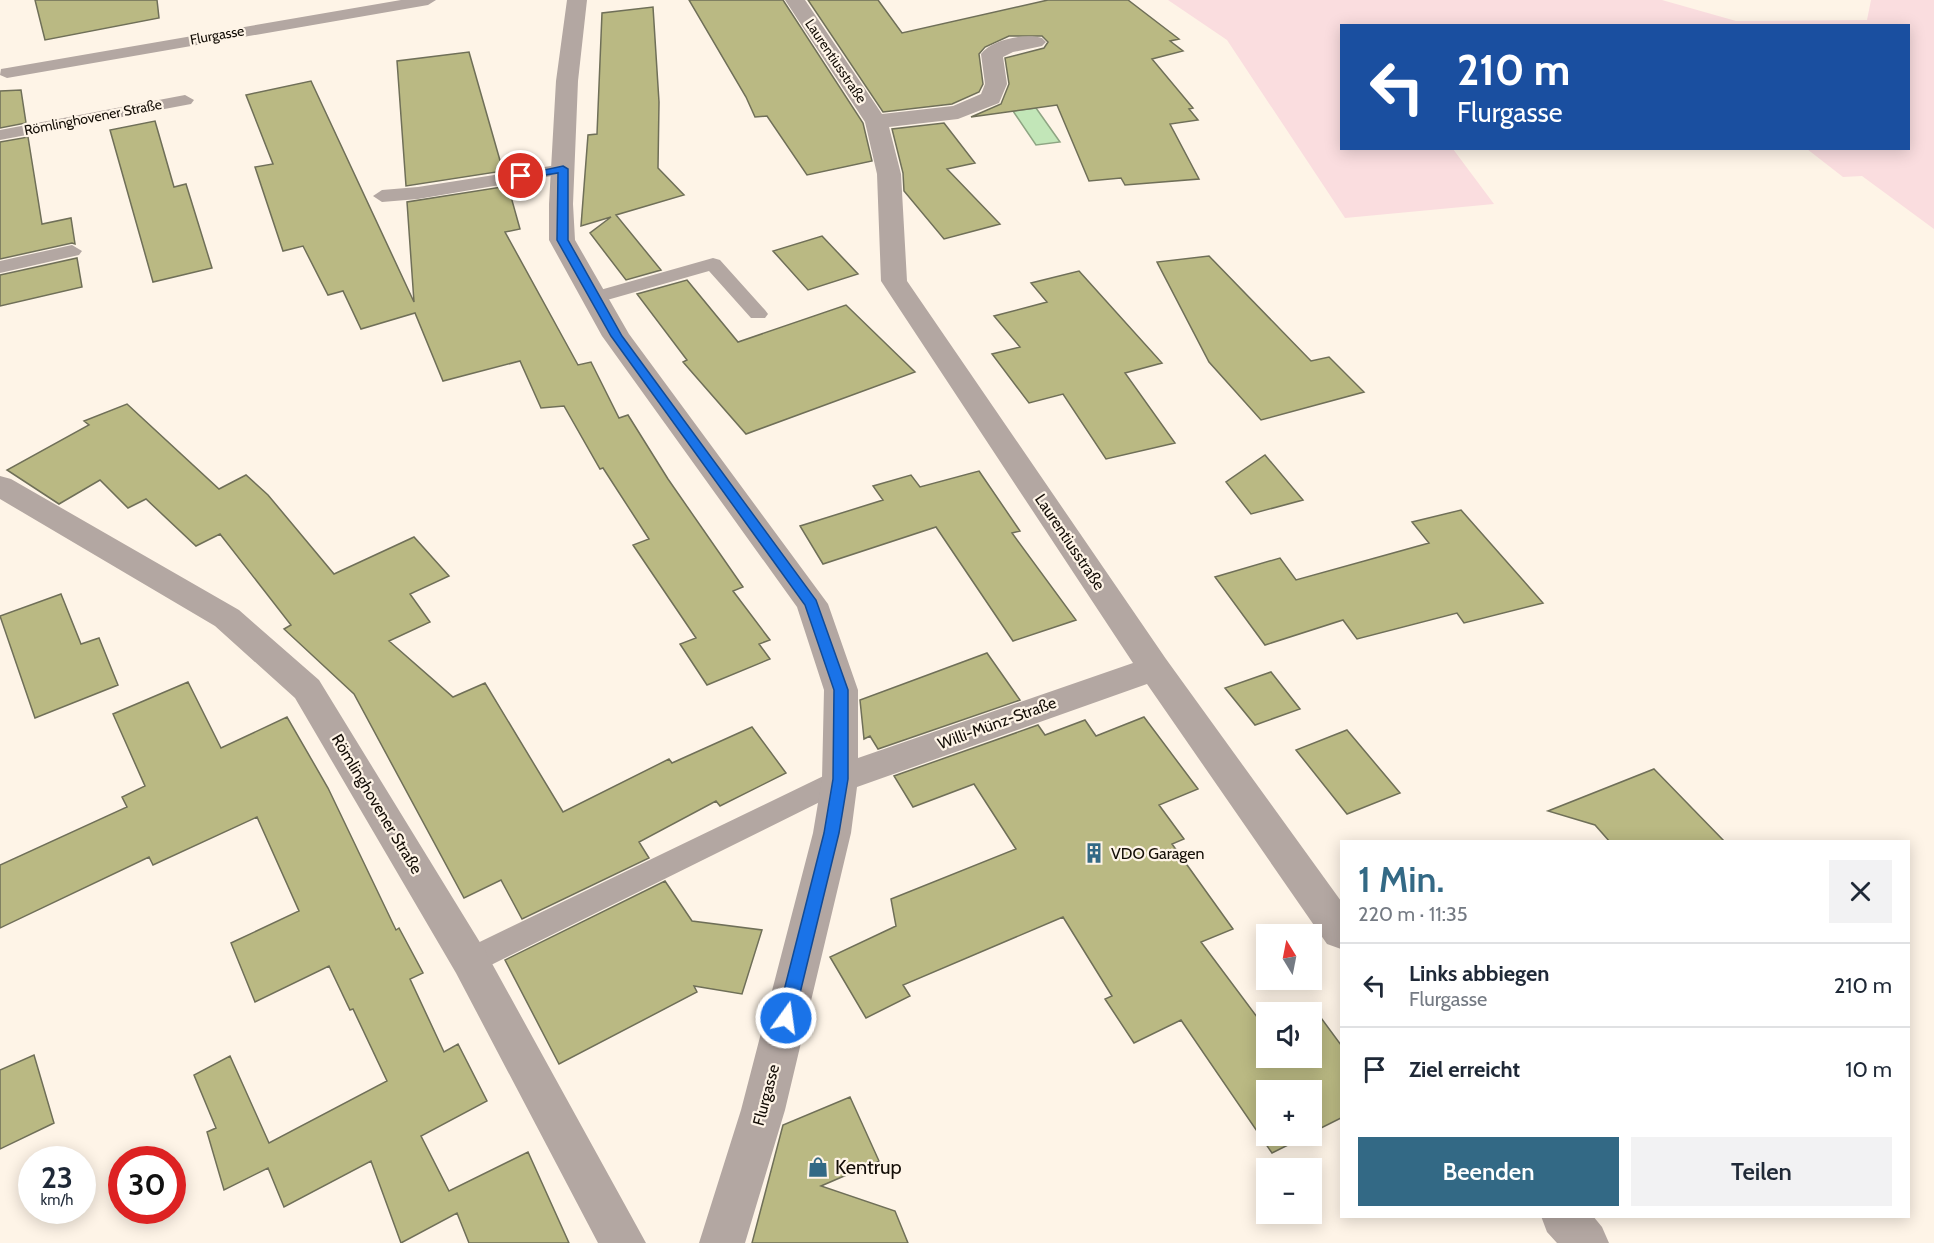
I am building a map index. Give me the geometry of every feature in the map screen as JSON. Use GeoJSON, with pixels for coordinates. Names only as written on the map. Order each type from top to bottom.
{"type":"FeatureCollection","features":[{"type":"Feature","properties":{"kind":"street","name":"Flurgasse"},"geometry":{"type":"LineString","coordinates":[[577,0],[567,81],[562,240],[616,336],[812,604],[841,690],[840,779],[831,833],[763,1110],[722,1243]]}},
{"type":"Feature","properties":{"kind":"street","name":"Laurentiusstraße"},"geometry":{"type":"LineString","coordinates":[[795,0],[876,122],[889,174],[894,281],[1154,668],[1340,931]]}},
{"type":"Feature","properties":{"kind":"street","name":"Laurentiusstraße"},"geometry":{"type":"LineString","coordinates":[[876,122],[958,112],[991,98],[996,84],[992,54],[1008,46],[1035,42]]}},
{"type":"Feature","properties":{"kind":"street","name":"Römlinghovener Straße"},"geometry":{"type":"LineString","coordinates":[[3,491],[227,618],[307,688],[470,961],[623,1243]]}},
{"type":"Feature","properties":{"kind":"street","name":"Willi-Münz-Straße"},"geometry":{"type":"LineString","coordinates":[[840,779],[1154,668]]}},
{"type":"Feature","properties":{"kind":"street"},"geometry":{"type":"LineString","coordinates":[[1565,1218],[1586,1243]]}},
{"type":"Feature","properties":{"kind":"lane","name":"Flurgasse"},"geometry":{"type":"LineString","coordinates":[[7,73],[428,0]]}},
{"type":"Feature","properties":{"kind":"lane","name":"Römlinghovener Straße"},"geometry":{"type":"LineString","coordinates":[[0,135],[185,100]]}},
{"type":"Feature","properties":{"kind":"lane"},"geometry":{"type":"LineString","coordinates":[[382,196],[418,193],[563,169]]}},
{"type":"Feature","properties":{"kind":"lane"},"geometry":{"type":"LineString","coordinates":[[0,267],[72,251]]}},
{"type":"Feature","properties":{"kind":"lane"},"geometry":{"type":"LineString","coordinates":[[593,298],[713,264],[758,314]]}},
{"type":"Feature","properties":{"kind":"lane"},"geometry":{"type":"LineString","coordinates":[[470,961],[840,779]]}},
{"type":"Feature","properties":{"kind":"shaded area"},"geometry":{"type":"Polygon","coordinates":[[[1168,0],[1662,0],[1736,21],[1867,20],[1871,0],[1934,0],[1934,229],[1862,176],[1843,177],[1808,150],[1910,150],[1910,24],[1340,24],[1340,150],[1454,150],[1494,204],[1345,218],[1227,40],[1168,0]]]}},
{"type":"Feature","properties":{"kind":"shaded area"},"geometry":{"type":"Polygon","coordinates":[[[1036,108],[1060,142],[1036,145],[1013,111],[1036,108]]]}},
{"type":"Feature","properties":{"kind":"building"},"geometry":{"type":"Polygon","coordinates":[[[35,0],[157,0],[159,18],[45,40],[35,0]]]}},
{"type":"Feature","properties":{"kind":"building"},"geometry":{"type":"Polygon","coordinates":[[[689,0],[783,0],[863,123],[872,161],[807,175],[767,116],[755,117],[746,97],[689,0]]]}},
{"type":"Feature","properties":{"kind":"building"},"geometry":{"type":"Polygon","coordinates":[[[808,0],[878,0],[902,33],[1048,0],[1128,0],[1179,39],[1170,41],[1183,51],[1152,59],[1193,108],[1189,109],[1198,120],[1170,124],[1199,179],[1125,185],[1121,178],[1089,181],[1057,105],[971,117],[1001,104],[1009,84],[1005,58],[1044,48],[1048,42],[1042,36],[1009,36],[985,47],[979,54],[983,84],[979,92],[952,104],[883,112],[808,0]]]}},
{"type":"Feature","properties":{"kind":"building"},"geometry":{"type":"Polygon","coordinates":[[[653,7],[659,102],[658,168],[684,195],[616,215],[661,270],[626,280],[590,233],[611,217],[581,226],[588,135],[597,134],[602,13],[653,7]]]}},
{"type":"Feature","properties":{"kind":"building"},"geometry":{"type":"Polygon","coordinates":[[[469,52],[503,171],[406,186],[397,61],[469,52]]]}},
{"type":"Feature","properties":{"kind":"building"},"geometry":{"type":"Polygon","coordinates":[[[311,81],[414,302],[407,202],[508,186],[520,229],[505,232],[578,365],[591,362],[619,418],[628,415],[668,479],[743,587],[733,591],[770,640],[759,644],[770,659],[707,685],[680,644],[696,638],[633,545],[649,539],[603,468],[600,469],[564,406],[541,408],[520,361],[443,381],[415,313],[361,329],[343,291],[328,295],[303,246],[283,251],[255,167],[273,164],[246,95],[311,81]]]}},
{"type":"Feature","properties":{"kind":"building"},"geometry":{"type":"Polygon","coordinates":[[[21,90],[26,123],[0,128],[0,91],[21,90]]]}},
{"type":"Feature","properties":{"kind":"building"},"geometry":{"type":"Polygon","coordinates":[[[155,121],[174,187],[186,184],[212,268],[153,282],[110,130],[155,121]]]}},
{"type":"Feature","properties":{"kind":"building"},"geometry":{"type":"Polygon","coordinates":[[[944,123],[975,163],[947,169],[1000,224],[944,239],[904,191],[903,173],[892,129],[944,123]]]}},
{"type":"Feature","properties":{"kind":"building"},"geometry":{"type":"Polygon","coordinates":[[[28,137],[42,224],[71,218],[75,244],[0,259],[0,142],[28,137]]]}},
{"type":"Feature","properties":{"kind":"building"},"geometry":{"type":"Polygon","coordinates":[[[822,236],[858,274],[808,290],[773,251],[822,236]]]}},
{"type":"Feature","properties":{"kind":"building"},"geometry":{"type":"Polygon","coordinates":[[[1209,256],[1311,361],[1329,357],[1364,392],[1261,420],[1209,362],[1157,262],[1209,256]]]}},
{"type":"Feature","properties":{"kind":"building"},"geometry":{"type":"Polygon","coordinates":[[[77,258],[82,287],[0,306],[0,275],[77,258]]]}},
{"type":"Feature","properties":{"kind":"building"},"geometry":{"type":"Polygon","coordinates":[[[1079,271],[1162,363],[1125,373],[1175,443],[1106,459],[1063,394],[1029,403],[992,354],[1020,347],[994,316],[1047,302],[1031,283],[1079,271]]]}},
{"type":"Feature","properties":{"kind":"building"},"geometry":{"type":"Polygon","coordinates":[[[687,280],[738,342],[846,305],[915,372],[746,434],[683,362],[687,360],[637,294],[687,280]]]}},
{"type":"Feature","properties":{"kind":"building"},"geometry":{"type":"Polygon","coordinates":[[[127,404],[219,489],[246,475],[268,495],[334,574],[414,537],[449,576],[410,594],[430,622],[389,641],[453,697],[485,683],[563,812],[669,759],[672,763],[752,727],[786,773],[720,806],[716,801],[639,842],[649,858],[522,919],[501,880],[464,898],[354,694],[284,629],[291,625],[220,534],[196,546],[146,499],[128,508],[100,480],[59,504],[7,470],[89,425],[84,421],[127,404]]]}},
{"type":"Feature","properties":{"kind":"building"},"geometry":{"type":"Polygon","coordinates":[[[1265,455],[1303,500],[1251,514],[1226,482],[1265,455]]]}},
{"type":"Feature","properties":{"kind":"building"},"geometry":{"type":"Polygon","coordinates":[[[979,471],[1020,531],[1012,533],[1076,620],[1013,641],[936,527],[823,564],[800,526],[883,500],[873,486],[911,475],[920,487],[979,471]]]}},
{"type":"Feature","properties":{"kind":"building"},"geometry":{"type":"Polygon","coordinates":[[[1461,510],[1543,603],[1464,623],[1457,613],[1357,639],[1343,620],[1265,645],[1215,577],[1280,558],[1296,580],[1429,543],[1412,522],[1461,510]]]}},
{"type":"Feature","properties":{"kind":"building"},"geometry":{"type":"Polygon","coordinates":[[[61,594],[81,644],[99,638],[118,685],[35,718],[0,616],[61,594]]]}},
{"type":"Feature","properties":{"kind":"building"},"geometry":{"type":"Polygon","coordinates":[[[987,653],[1020,700],[878,749],[870,736],[864,739],[860,700],[987,653]]]}},
{"type":"Feature","properties":{"kind":"building"},"geometry":{"type":"Polygon","coordinates":[[[1271,672],[1300,709],[1255,725],[1225,688],[1271,672]]]}},
{"type":"Feature","properties":{"kind":"building"},"geometry":{"type":"Polygon","coordinates":[[[188,682],[221,748],[287,717],[328,788],[396,930],[399,928],[423,973],[410,979],[444,1052],[458,1044],[487,1101],[421,1136],[449,1191],[528,1152],[569,1243],[469,1243],[457,1213],[401,1243],[371,1161],[284,1207],[268,1168],[224,1190],[207,1132],[216,1128],[194,1075],[230,1056],[269,1143],[387,1081],[353,1009],[350,1010],[329,966],[255,1002],[231,943],[299,911],[257,817],[153,865],[149,857],[0,928],[0,865],[127,807],[122,797],[145,786],[113,714],[188,682]]]}},
{"type":"Feature","properties":{"kind":"building"},"geometry":{"type":"Polygon","coordinates":[[[1144,717],[1198,789],[1159,805],[1184,839],[1172,844],[1233,929],[1201,942],[1256,1016],[1256,1068],[1322,1068],[1322,1019],[1340,1044],[1340,1118],[1322,1128],[1322,1080],[1256,1080],[1256,1130],[1181,1020],[1134,1043],[1105,999],[1112,996],[1063,917],[903,985],[910,996],[866,1018],[830,957],[896,926],[891,899],[1016,849],[974,784],[913,807],[894,776],[1038,725],[1045,735],[1085,720],[1096,736],[1144,717]]]}},
{"type":"Feature","properties":{"kind":"building"},"geometry":{"type":"Polygon","coordinates":[[[1347,730],[1400,793],[1347,814],[1296,750],[1347,730]]]}},
{"type":"Feature","properties":{"kind":"building"},"geometry":{"type":"Polygon","coordinates":[[[1654,769],[1723,840],[1608,840],[1595,825],[1548,811],[1654,769]]]}},
{"type":"Feature","properties":{"kind":"building"},"geometry":{"type":"Polygon","coordinates":[[[665,881],[692,921],[762,930],[742,994],[694,986],[697,992],[559,1064],[505,960],[665,881]]]}},
{"type":"Feature","properties":{"kind":"building"},"geometry":{"type":"Polygon","coordinates":[[[34,1055],[54,1123],[0,1149],[0,1070],[34,1055]]]}},
{"type":"Feature","properties":{"kind":"building","name":"Kentrup"},"geometry":{"type":"Polygon","coordinates":[[[850,1097],[879,1161],[821,1186],[895,1211],[908,1243],[752,1243],[783,1125],[850,1097]]]}},
{"type":"Feature","properties":{"kind":"building"},"geometry":{"type":"Polygon","coordinates":[[[1267,1146],[1286,1146],[1272,1153],[1267,1146]]]}},
{"type":"Feature","properties":{"kind":"place","name":"VDO Garagen"},"geometry":{"type":"Point","coordinates":[1094,853]}},
{"type":"Feature","properties":{"kind":"place","name":"Kentrup"},"geometry":{"type":"Point","coordinates":[818,1167]}},
{"type":"Feature","properties":{"kind":"route"},"geometry":{"type":"LineString","coordinates":[[521,176],[563,169],[562,240],[616,336],[812,604],[841,690],[840,779],[831,833],[786,1018]]}}]}
